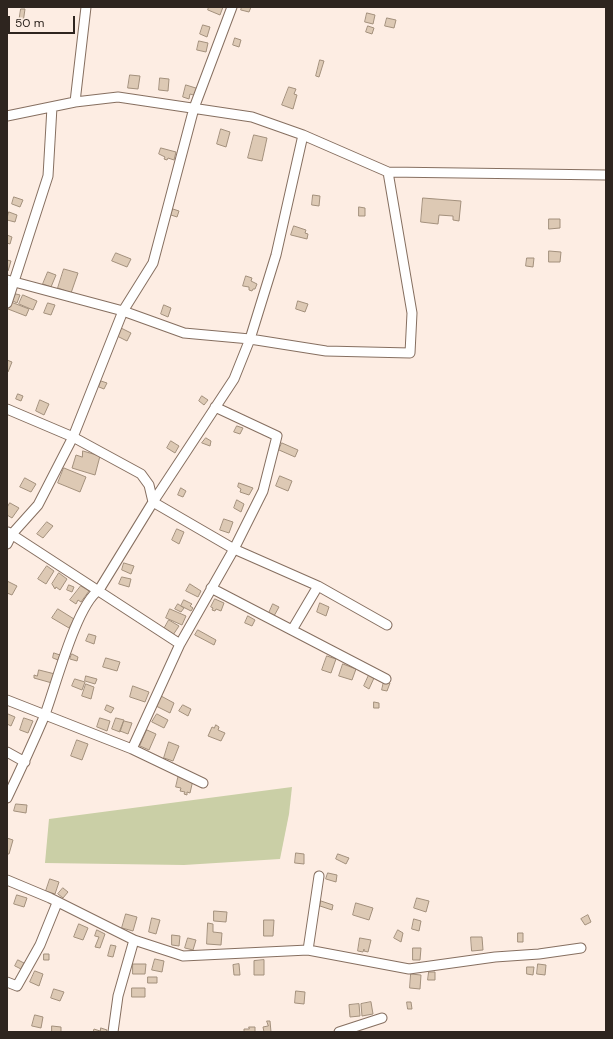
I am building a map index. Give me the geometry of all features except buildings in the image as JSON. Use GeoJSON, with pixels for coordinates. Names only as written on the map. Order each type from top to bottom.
{"type":"FeatureCollection","features":[{"type":"Feature","properties":{"kind":"street"},"geometry":{"type":"LineString","coordinates":[[75,102],[86,7]]}},
{"type":"Feature","properties":{"kind":"street"},"geometry":{"type":"LineString","coordinates":[[7,544],[10,533],[38,504],[73,437],[123,311],[153,263],[194,108],[232,7]]}},
{"type":"Feature","properties":{"kind":"street"},"geometry":{"type":"LineString","coordinates":[[7,116],[75,102],[118,97],[252,117],[303,136],[388,172],[606,175]]}},
{"type":"Feature","properties":{"kind":"street"},"geometry":{"type":"LineString","coordinates":[[7,303],[10,281],[48,176],[52,107]]}},
{"type":"Feature","properties":{"kind":"street"},"geometry":{"type":"LineString","coordinates":[[7,798],[25,762],[44,716],[83,611],[92,594],[99,590],[153,502],[234,379],[250,339],[276,255],[303,136]]}},
{"type":"Feature","properties":{"kind":"street"},"geometry":{"type":"LineString","coordinates":[[10,281],[123,311],[184,333],[250,339],[326,351],[410,353],[412,313],[388,172]]}},
{"type":"Feature","properties":{"kind":"street"},"geometry":{"type":"LineString","coordinates":[[132,749],[180,644],[234,549],[263,491],[277,436],[215,407]]}},
{"type":"Feature","properties":{"kind":"street"},"geometry":{"type":"LineString","coordinates":[[7,409],[73,437],[141,474],[149,485],[153,502],[234,549],[318,586],[387,625]]}},
{"type":"Feature","properties":{"kind":"street"},"geometry":{"type":"LineString","coordinates":[[10,533],[180,644]]}},
{"type":"Feature","properties":{"kind":"street"},"geometry":{"type":"LineString","coordinates":[[292,630],[318,586]]}},
{"type":"Feature","properties":{"kind":"street"},"geometry":{"type":"LineString","coordinates":[[211,588],[386,680]]}},
{"type":"Feature","properties":{"kind":"street"},"geometry":{"type":"LineString","coordinates":[[7,700],[44,716],[132,749],[203,783]]}},
{"type":"Feature","properties":{"kind":"street"},"geometry":{"type":"LineString","coordinates":[[7,752],[25,762]]}},
{"type":"Feature","properties":{"kind":"street"},"geometry":{"type":"LineString","coordinates":[[308,950],[319,876]]}},
{"type":"Feature","properties":{"kind":"street"},"geometry":{"type":"LineString","coordinates":[[7,880],[50,898],[57,903],[134,940],[183,956],[308,950],[408,969],[496,957],[539,954],[581,948]]}},
{"type":"Feature","properties":{"kind":"street"},"geometry":{"type":"LineString","coordinates":[[7,982],[17,986],[40,945],[57,903]]}},
{"type":"Feature","properties":{"kind":"street"},"geometry":{"type":"LineString","coordinates":[[113,1032],[118,996],[134,940]]}},
{"type":"Feature","properties":{"kind":"street"},"geometry":{"type":"LineString","coordinates":[[339,1032],[382,1018]]}},
{"type":"Feature","properties":{"kind":"green space"},"geometry":{"type":"Polygon","coordinates":[[[292,787],[289,814],[280,859],[184,865],[45,863],[49,819],[292,787]]]}}]}
